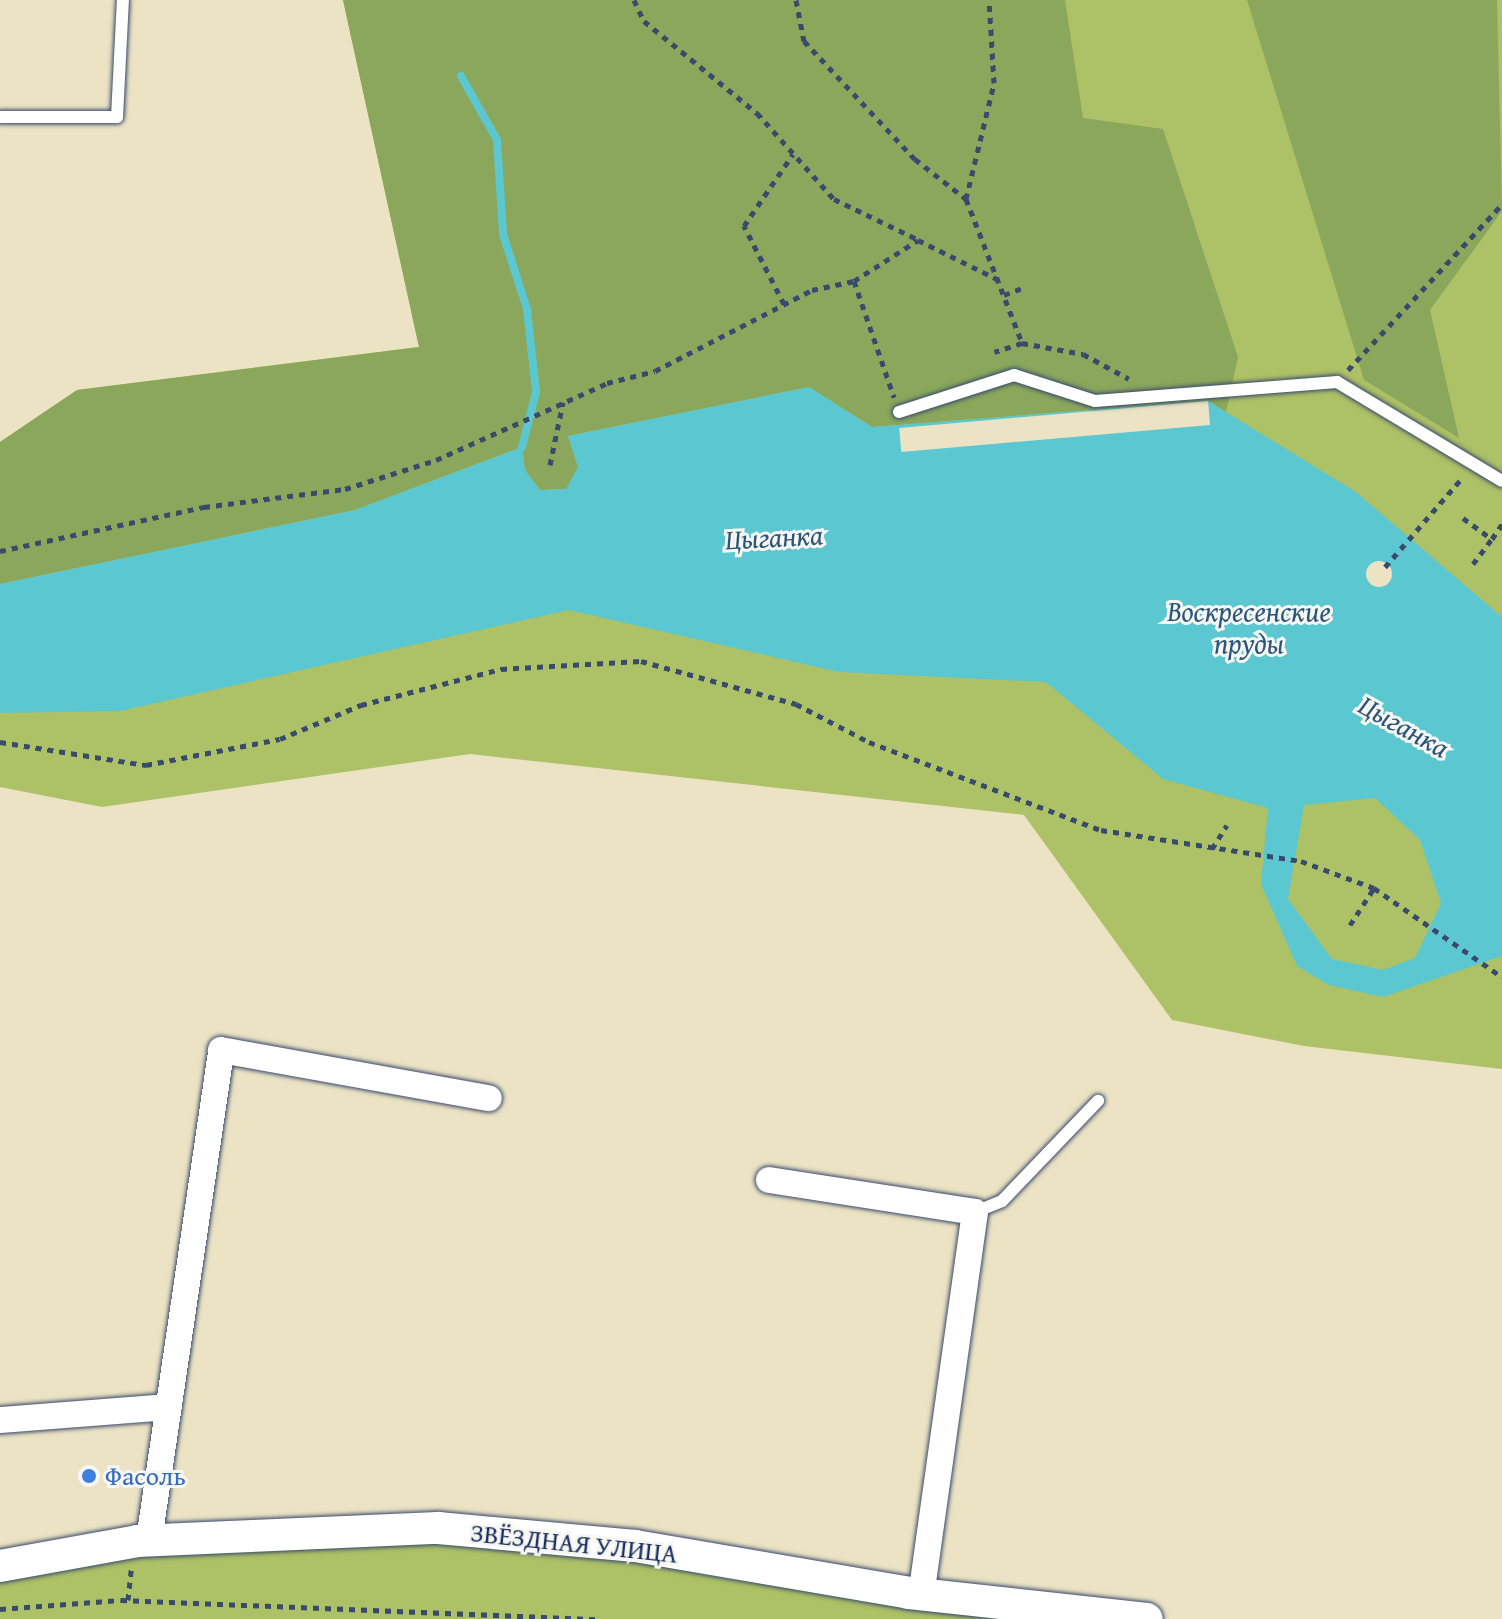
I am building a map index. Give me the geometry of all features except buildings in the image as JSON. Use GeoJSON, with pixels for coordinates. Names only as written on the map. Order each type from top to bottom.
{"type":"FeatureCollection","features":[{"type":"Feature","properties":{"kind":"street"},"geometry":{"type":"LineString","coordinates":[[140,1547],[168,1407],[221,1050],[489,1098]]}},
{"type":"Feature","properties":{"kind":"street"},"geometry":{"type":"LineString","coordinates":[[769,1180],[975,1212],[921,1594]]}},
{"type":"Feature","properties":{"kind":"street"},"geometry":{"type":"LineString","coordinates":[[0,1420],[168,1407]]}},
{"type":"Feature","properties":{"kind":"street","name":"ЗВЁЗДНАЯ УЛИЦА"},"geometry":{"type":"LineString","coordinates":[[0,1566],[140,1547],[438,1528],[635,1546],[921,1594],[1130,1618]]}},
{"type":"Feature","properties":{"kind":"lane"},"geometry":{"type":"LineString","coordinates":[[0,117],[117,117],[123,0]]}},
{"type":"Feature","properties":{"kind":"lane"},"geometry":{"type":"LineString","coordinates":[[899,412],[1014,375],[1095,401],[1337,382],[1502,481]]}},
{"type":"Feature","properties":{"kind":"lane"},"geometry":{"type":"LineString","coordinates":[[975,1212],[1002,1201],[1098,1101]]}},
{"type":"Feature","properties":{"kind":"path"},"geometry":{"type":"LineString","coordinates":[[634,0],[644,21],[757,113],[834,199],[999,280]]}},
{"type":"Feature","properties":{"kind":"path"},"geometry":{"type":"LineString","coordinates":[[796,0],[804,41],[915,159],[966,199],[1022,343]]}},
{"type":"Feature","properties":{"kind":"path"},"geometry":{"type":"LineString","coordinates":[[966,199],[994,83],[989,0]]}},
{"type":"Feature","properties":{"kind":"path"},"geometry":{"type":"LineString","coordinates":[[784,304],[744,226],[793,154]]}},
{"type":"Feature","properties":{"kind":"path"},"geometry":{"type":"LineString","coordinates":[[1337,382],[1502,204]]}},
{"type":"Feature","properties":{"kind":"path"},"geometry":{"type":"LineString","coordinates":[[0,551],[204,507],[345,489],[518,422],[563,401],[655,371],[784,304],[854,281],[918,240]]}},
{"type":"Feature","properties":{"kind":"path"},"geometry":{"type":"LineString","coordinates":[[854,281],[899,412]]}},
{"type":"Feature","properties":{"kind":"path"},"geometry":{"type":"LineString","coordinates":[[1004,295],[1025,287]]}},
{"type":"Feature","properties":{"kind":"path"},"geometry":{"type":"LineString","coordinates":[[994,352],[1022,343],[1083,354],[1158,395]]}},
{"type":"Feature","properties":{"kind":"path"},"geometry":{"type":"LineString","coordinates":[[550,465],[563,401]]}},
{"type":"Feature","properties":{"kind":"path"},"geometry":{"type":"LineString","coordinates":[[1385,567],[1475,464]]}},
{"type":"Feature","properties":{"kind":"path"},"geometry":{"type":"LineString","coordinates":[[1463,518],[1492,539]]}},
{"type":"Feature","properties":{"kind":"path"},"geometry":{"type":"LineString","coordinates":[[1473,564],[1502,524]]}},
{"type":"Feature","properties":{"kind":"path"},"geometry":{"type":"LineString","coordinates":[[0,742],[146,765],[280,739],[361,705],[501,669],[641,661],[796,704],[869,742],[1101,830],[1301,861],[1374,888],[1421,924],[1502,977]]}},
{"type":"Feature","properties":{"kind":"path"},"geometry":{"type":"LineString","coordinates":[[1212,849],[1227,825]]}},
{"type":"Feature","properties":{"kind":"path"},"geometry":{"type":"LineString","coordinates":[[1350,925],[1374,888]]}},
{"type":"Feature","properties":{"kind":"path"},"geometry":{"type":"LineString","coordinates":[[128,1600],[140,1547]]}},
{"type":"Feature","properties":{"kind":"path"},"geometry":{"type":"LineString","coordinates":[[0,1609],[128,1600],[598,1619]]}},
{"type":"Feature","properties":{"kind":"green space"},"geometry":{"type":"Polygon","coordinates":[[[343,0],[1502,0],[1502,1069],[1304,1046],[1172,1020],[1024,815],[470,754],[102,807],[0,787],[0,442],[77,390],[419,347],[343,0]]]}},
{"type":"Feature","properties":{"kind":"green space"},"geometry":{"type":"Polygon","coordinates":[[[343,0],[1065,0],[1083,118],[1163,129],[1238,357],[1226,412],[1208,401],[872,427],[809,387],[568,436],[578,467],[567,489],[540,490],[525,470],[522,447],[355,510],[0,584],[0,442],[77,390],[419,347],[343,0]]]}},
{"type":"Feature","properties":{"kind":"green space"},"geometry":{"type":"Polygon","coordinates":[[[1247,0],[1497,0],[1502,211],[1430,310],[1459,438],[1364,380],[1247,0]]]}},
{"type":"Feature","properties":{"kind":"green space"},"geometry":{"type":"Polygon","coordinates":[[[384,1542],[529,1544],[1005,1619],[0,1619],[0,1574],[132,1554],[384,1542]]]}},
{"type":"Feature","properties":{"kind":"water","name":"Воскресенские пруды"},"geometry":{"type":"Polygon","coordinates":[[[809,387],[872,427],[1208,401],[1356,492],[1502,617],[1502,956],[1383,997],[1329,985],[1297,966],[1261,884],[1268,808],[1163,779],[1046,682],[839,672],[569,610],[120,711],[0,713],[0,584],[355,510],[522,447],[525,470],[540,490],[566,489],[578,467],[568,436],[809,387]],[[1375,798],[1304,805],[1288,899],[1332,959],[1383,970],[1415,958],[1441,903],[1420,840],[1375,798]]]}},
{"type":"Feature","properties":{"kind":"pier"},"geometry":{"type":"Polygon","coordinates":[[[1208,401],[1210,425],[901,452],[899,428],[1208,401]]]}},
{"type":"Feature","properties":{"kind":"pier"},"geometry":{"type":"Polygon","coordinates":[[[1379,561],[1388,565],[1392,574],[1388,583],[1379,587],[1370,583],[1366,574],[1370,565],[1379,561]]]}},
{"type":"Feature","properties":{"kind":"waterway"},"geometry":{"type":"LineString","coordinates":[[461,76],[497,140],[503,234],[527,309],[536,392],[522,447]]}},
{"type":"Feature","properties":{"kind":"place","name":"Фасоль"},"geometry":{"type":"Point","coordinates":[89,1476]}},
{"type":"Feature","properties":{"kind":"water label","name":"Цыганка"},"geometry":{"type":"Point","coordinates":[774,537]}},
{"type":"Feature","properties":{"kind":"water label","name":"Цыганка"},"geometry":{"type":"Point","coordinates":[1404,726]}}]}
